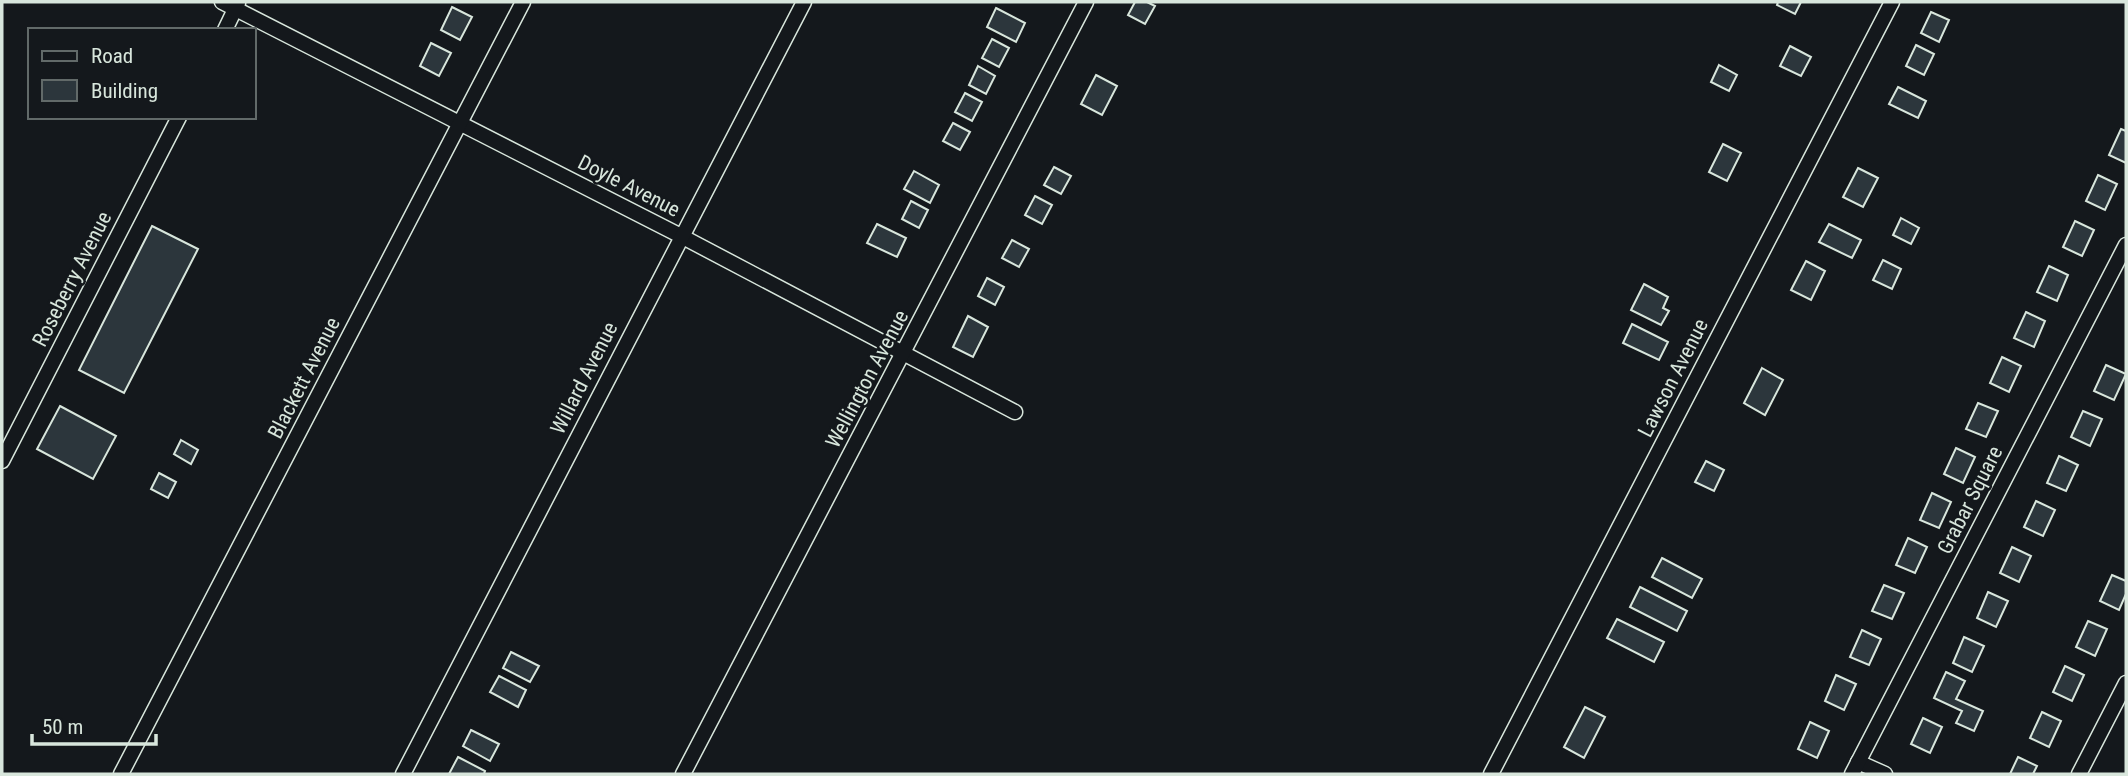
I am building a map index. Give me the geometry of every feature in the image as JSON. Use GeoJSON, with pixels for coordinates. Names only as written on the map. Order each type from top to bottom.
{"type":"FeatureCollection","features":[{"type":"Feature","properties":{"kind":"street","name":"Doyle Avenue"},"geometry":{"type":"LineString","coordinates":[[222,2],[237,5],[1015,412]]}},
{"type":"Feature","properties":{"kind":"street","name":"Blackett Avenue"},"geometry":{"type":"LineString","coordinates":[[121,774],[523,2]]}},
{"type":"Feature","properties":{"kind":"street","name":"Willard Avenue"},"geometry":{"type":"LineString","coordinates":[[403,774],[804,2]]}},
{"type":"Feature","properties":{"kind":"street","name":"Wellington Avenue"},"geometry":{"type":"LineString","coordinates":[[683,774],[1086,2]]}},
{"type":"Feature","properties":{"kind":"street","name":"Lawson Avenue"},"geometry":{"type":"LineString","coordinates":[[1491,774],[1892,2]]}},
{"type":"Feature","properties":{"kind":"street"},"geometry":{"type":"LineString","coordinates":[[226,28],[237,5]]}},
{"type":"Feature","properties":{"kind":"street","name":"Roseberry Avenue"},"geometry":{"type":"LineString","coordinates":[[2,461],[178,119]]}},
{"type":"Feature","properties":{"kind":"street","name":"Grabar Square"},"geometry":{"type":"LineString","coordinates":[[1855,768],[2126,245]]}},
{"type":"Feature","properties":{"kind":"street"},"geometry":{"type":"LineString","coordinates":[[2080,774],[2126,683]]}},
{"type":"Feature","properties":{"kind":"street"},"geometry":{"type":"LineString","coordinates":[[1855,768],[1885,774]]}},
{"type":"Feature","properties":{"kind":"building"},"geometry":{"type":"Polygon","coordinates":[[[1135,2],[1147,2],[1155,6],[1145,24],[1128,15],[1135,2]]]}},
{"type":"Feature","properties":{"kind":"building"},"geometry":{"type":"Polygon","coordinates":[[[1778,2],[1801,2],[1795,14],[1777,5],[1778,2]]]}},
{"type":"Feature","properties":{"kind":"building"},"geometry":{"type":"Polygon","coordinates":[[[452,7],[472,17],[460,40],[441,30],[452,7]]]}},
{"type":"Feature","properties":{"kind":"building"},"geometry":{"type":"Polygon","coordinates":[[[996,8],[1025,23],[1016,42],[987,27],[996,8]]]}},
{"type":"Feature","properties":{"kind":"building"},"geometry":{"type":"Polygon","coordinates":[[[1931,12],[1949,20],[1939,42],[1921,33],[1931,12]]]}},
{"type":"Feature","properties":{"kind":"building"},"geometry":{"type":"Polygon","coordinates":[[[992,39],[1009,48],[999,67],[982,58],[992,39]]]}},
{"type":"Feature","properties":{"kind":"building"},"geometry":{"type":"Polygon","coordinates":[[[431,43],[451,53],[439,76],[420,66],[431,43]]]}},
{"type":"Feature","properties":{"kind":"building"},"geometry":{"type":"Polygon","coordinates":[[[1916,45],[1934,54],[1924,75],[1906,66],[1916,45]]]}},
{"type":"Feature","properties":{"kind":"building"},"geometry":{"type":"Polygon","coordinates":[[[1790,46],[1811,57],[1801,76],[1780,66],[1790,46]]]}},
{"type":"Feature","properties":{"kind":"building"},"geometry":{"type":"Polygon","coordinates":[[[1719,65],[1737,75],[1729,91],[1711,82],[1719,65]]]}},
{"type":"Feature","properties":{"kind":"building"},"geometry":{"type":"Polygon","coordinates":[[[978,66],[995,76],[986,94],[969,85],[978,66]]]}},
{"type":"Feature","properties":{"kind":"building"},"geometry":{"type":"Polygon","coordinates":[[[1096,75],[1117,86],[1102,115],[1081,104],[1096,75]]]}},
{"type":"Feature","properties":{"kind":"building"},"geometry":{"type":"Polygon","coordinates":[[[1898,87],[1926,101],[1918,118],[1889,104],[1898,87]]]}},
{"type":"Feature","properties":{"kind":"building"},"geometry":{"type":"Polygon","coordinates":[[[965,93],[982,102],[972,121],[955,112],[965,93]]]}},
{"type":"Feature","properties":{"kind":"building"},"geometry":{"type":"Polygon","coordinates":[[[953,123],[970,132],[960,150],[943,141],[953,123]]]}},
{"type":"Feature","properties":{"kind":"building"},"geometry":{"type":"Polygon","coordinates":[[[2121,129],[2126,131],[2126,163],[2109,155],[2121,129]]]}},
{"type":"Feature","properties":{"kind":"building"},"geometry":{"type":"Polygon","coordinates":[[[1723,144],[1741,153],[1727,181],[1709,172],[1723,144]]]}},
{"type":"Feature","properties":{"kind":"building"},"geometry":{"type":"Polygon","coordinates":[[[1054,167],[1071,176],[1061,194],[1044,185],[1054,167]]]}},
{"type":"Feature","properties":{"kind":"building"},"geometry":{"type":"Polygon","coordinates":[[[1858,168],[1878,178],[1863,207],[1843,197],[1858,168]]]}},
{"type":"Feature","properties":{"kind":"building"},"geometry":{"type":"Polygon","coordinates":[[[914,171],[939,185],[930,203],[904,189],[914,171]]]}},
{"type":"Feature","properties":{"kind":"building"},"geometry":{"type":"Polygon","coordinates":[[[2098,175],[2117,184],[2105,210],[2086,201],[2098,175]]]}},
{"type":"Feature","properties":{"kind":"building"},"geometry":{"type":"Polygon","coordinates":[[[1035,196],[1052,205],[1042,224],[1025,215],[1035,196]]]}},
{"type":"Feature","properties":{"kind":"building"},"geometry":{"type":"Polygon","coordinates":[[[911,201],[928,210],[919,228],[902,219],[911,201]]]}},
{"type":"Feature","properties":{"kind":"building"},"geometry":{"type":"Polygon","coordinates":[[[1901,218],[1919,228],[1911,244],[1893,235],[1901,218]]]}},
{"type":"Feature","properties":{"kind":"building"},"geometry":{"type":"Polygon","coordinates":[[[2075,221],[2094,230],[2082,256],[2063,247],[2075,221]]]}},
{"type":"Feature","properties":{"kind":"building"},"geometry":{"type":"Polygon","coordinates":[[[877,224],[906,238],[897,257],[867,243],[877,224]]]}},
{"type":"Feature","properties":{"kind":"building"},"geometry":{"type":"Polygon","coordinates":[[[1829,224],[1861,240],[1852,258],[1819,242],[1829,224]]]}},
{"type":"Feature","properties":{"kind":"building"},"geometry":{"type":"Polygon","coordinates":[[[152,226],[198,249],[124,393],[79,370],[152,226]]]}},
{"type":"Feature","properties":{"kind":"building"},"geometry":{"type":"Polygon","coordinates":[[[1012,240],[1029,249],[1019,267],[1002,258],[1012,240]]]}},
{"type":"Feature","properties":{"kind":"building"},"geometry":{"type":"Polygon","coordinates":[[[1883,260],[1901,269],[1892,289],[1873,280],[1883,260]]]}},
{"type":"Feature","properties":{"kind":"building"},"geometry":{"type":"Polygon","coordinates":[[[1806,261],[1825,271],[1811,300],[1791,290],[1806,261]]]}},
{"type":"Feature","properties":{"kind":"building"},"geometry":{"type":"Polygon","coordinates":[[[2049,266],[2068,275],[2057,301],[2037,292],[2049,266]]]}},
{"type":"Feature","properties":{"kind":"building"},"geometry":{"type":"Polygon","coordinates":[[[987,278],[1004,287],[995,305],[978,296],[987,278]]]}},
{"type":"Feature","properties":{"kind":"building"},"geometry":{"type":"Polygon","coordinates":[[[1644,284],[1668,297],[1663,308],[1669,311],[1661,325],[1631,310],[1644,284]]]}},
{"type":"Feature","properties":{"kind":"building"},"geometry":{"type":"Polygon","coordinates":[[[2026,312],[2045,321],[2034,347],[2014,338],[2026,312]]]}},
{"type":"Feature","properties":{"kind":"building"},"geometry":{"type":"Polygon","coordinates":[[[968,316],[988,327],[973,357],[953,347],[968,316]]]}},
{"type":"Feature","properties":{"kind":"building"},"geometry":{"type":"Polygon","coordinates":[[[1632,324],[1668,342],[1659,360],[1623,343],[1632,324]]]}},
{"type":"Feature","properties":{"kind":"building"},"geometry":{"type":"Polygon","coordinates":[[[2002,357],[2021,366],[2009,392],[1990,383],[2002,357]]]}},
{"type":"Feature","properties":{"kind":"building"},"geometry":{"type":"Polygon","coordinates":[[[2106,365],[2126,374],[2114,400],[2094,391],[2106,365]]]}},
{"type":"Feature","properties":{"kind":"building"},"geometry":{"type":"Polygon","coordinates":[[[1762,368],[1783,380],[1765,415],[1744,403],[1762,368]]]}},
{"type":"Feature","properties":{"kind":"building"},"geometry":{"type":"Polygon","coordinates":[[[1978,403],[1998,411],[1986,437],[1966,429],[1978,403]]]}},
{"type":"Feature","properties":{"kind":"building"},"geometry":{"type":"Polygon","coordinates":[[[60,406],[116,436],[93,479],[37,449],[60,406]]]}},
{"type":"Feature","properties":{"kind":"building"},"geometry":{"type":"Polygon","coordinates":[[[2083,411],[2102,419],[2090,446],[2071,437],[2083,411]]]}},
{"type":"Feature","properties":{"kind":"building"},"geometry":{"type":"Polygon","coordinates":[[[181,440],[198,450],[191,464],[174,454],[181,440]]]}},
{"type":"Feature","properties":{"kind":"building"},"geometry":{"type":"Polygon","coordinates":[[[1956,448],[1975,457],[1963,483],[1944,474],[1956,448]]]}},
{"type":"Feature","properties":{"kind":"building"},"geometry":{"type":"Polygon","coordinates":[[[2059,456],[2078,465],[2066,491],[2047,483],[2059,456]]]}},
{"type":"Feature","properties":{"kind":"building"},"geometry":{"type":"Polygon","coordinates":[[[1706,461],[1724,470],[1714,491],[1695,482],[1706,461]]]}},
{"type":"Feature","properties":{"kind":"building"},"geometry":{"type":"Polygon","coordinates":[[[159,473],[176,482],[168,498],[151,489],[159,473]]]}},
{"type":"Feature","properties":{"kind":"building"},"geometry":{"type":"Polygon","coordinates":[[[1932,493],[1951,502],[1939,528],[1920,520],[1932,493]]]}},
{"type":"Feature","properties":{"kind":"building"},"geometry":{"type":"Polygon","coordinates":[[[2036,501],[2055,510],[2043,536],[2024,527],[2036,501]]]}},
{"type":"Feature","properties":{"kind":"building"},"geometry":{"type":"Polygon","coordinates":[[[1908,538],[1927,547],[1915,573],[1896,565],[1908,538]]]}},
{"type":"Feature","properties":{"kind":"building"},"geometry":{"type":"Polygon","coordinates":[[[2012,547],[2031,556],[2019,582],[2000,573],[2012,547]]]}},
{"type":"Feature","properties":{"kind":"building"},"geometry":{"type":"Polygon","coordinates":[[[1662,558],[1702,579],[1692,598],[1652,577],[1662,558]]]}},
{"type":"Feature","properties":{"kind":"building"},"geometry":{"type":"Polygon","coordinates":[[[2112,575],[2126,581],[2126,594],[2119,610],[2100,601],[2112,575]]]}},
{"type":"Feature","properties":{"kind":"building"},"geometry":{"type":"Polygon","coordinates":[[[1884,585],[1904,593],[1892,619],[1872,611],[1884,585]]]}},
{"type":"Feature","properties":{"kind":"building"},"geometry":{"type":"Polygon","coordinates":[[[1640,587],[1687,611],[1677,631],[1630,607],[1640,587]]]}},
{"type":"Feature","properties":{"kind":"building"},"geometry":{"type":"Polygon","coordinates":[[[1988,592],[2008,601],[1996,627],[1977,618],[1988,592]]]}},
{"type":"Feature","properties":{"kind":"building"},"geometry":{"type":"Polygon","coordinates":[[[1617,619],[1664,642],[1654,662],[1607,638],[1617,619]]]}},
{"type":"Feature","properties":{"kind":"building"},"geometry":{"type":"Polygon","coordinates":[[[2088,621],[2107,629],[2095,656],[2076,647],[2088,621]]]}},
{"type":"Feature","properties":{"kind":"building"},"geometry":{"type":"Polygon","coordinates":[[[1862,630],[1881,639],[1869,665],[1850,657],[1862,630]]]}},
{"type":"Feature","properties":{"kind":"building"},"geometry":{"type":"Polygon","coordinates":[[[1964,637],[1984,646],[1972,672],[1953,663],[1964,637]]]}},
{"type":"Feature","properties":{"kind":"building"},"geometry":{"type":"Polygon","coordinates":[[[511,652],[539,666],[530,682],[503,668],[511,652]]]}},
{"type":"Feature","properties":{"kind":"building"},"geometry":{"type":"Polygon","coordinates":[[[2065,666],[2084,675],[2072,701],[2053,692],[2065,666]]]}},
{"type":"Feature","properties":{"kind":"building"},"geometry":{"type":"Polygon","coordinates":[[[1946,672],[1965,681],[1956,699],[1983,711],[1974,731],[1956,723],[1962,711],[1934,698],[1946,672]]]}},
{"type":"Feature","properties":{"kind":"building"},"geometry":{"type":"Polygon","coordinates":[[[1836,675],[1856,684],[1844,710],[1825,701],[1836,675]]]}},
{"type":"Feature","properties":{"kind":"building"},"geometry":{"type":"Polygon","coordinates":[[[499,676],[526,690],[518,707],[490,692],[499,676]]]}},
{"type":"Feature","properties":{"kind":"building"},"geometry":{"type":"Polygon","coordinates":[[[1585,707],[1605,717],[1584,758],[1564,747],[1585,707]]]}},
{"type":"Feature","properties":{"kind":"building"},"geometry":{"type":"Polygon","coordinates":[[[2042,712],[2061,721],[2049,747],[2030,738],[2042,712]]]}},
{"type":"Feature","properties":{"kind":"building"},"geometry":{"type":"Polygon","coordinates":[[[1923,718],[1942,727],[1930,753],[1911,744],[1923,718]]]}},
{"type":"Feature","properties":{"kind":"building"},"geometry":{"type":"Polygon","coordinates":[[[1810,722],[1829,731],[1817,758],[1798,749],[1810,722]]]}},
{"type":"Feature","properties":{"kind":"building"},"geometry":{"type":"Polygon","coordinates":[[[471,730],[499,744],[490,761],[463,746],[471,730]]]}},
{"type":"Feature","properties":{"kind":"building"},"geometry":{"type":"Polygon","coordinates":[[[458,757],[485,771],[484,774],[449,774],[458,757]]]}},
{"type":"Feature","properties":{"kind":"building"},"geometry":{"type":"Polygon","coordinates":[[[2018,757],[2037,766],[2033,774],[2010,774],[2018,757]]]}}]}
